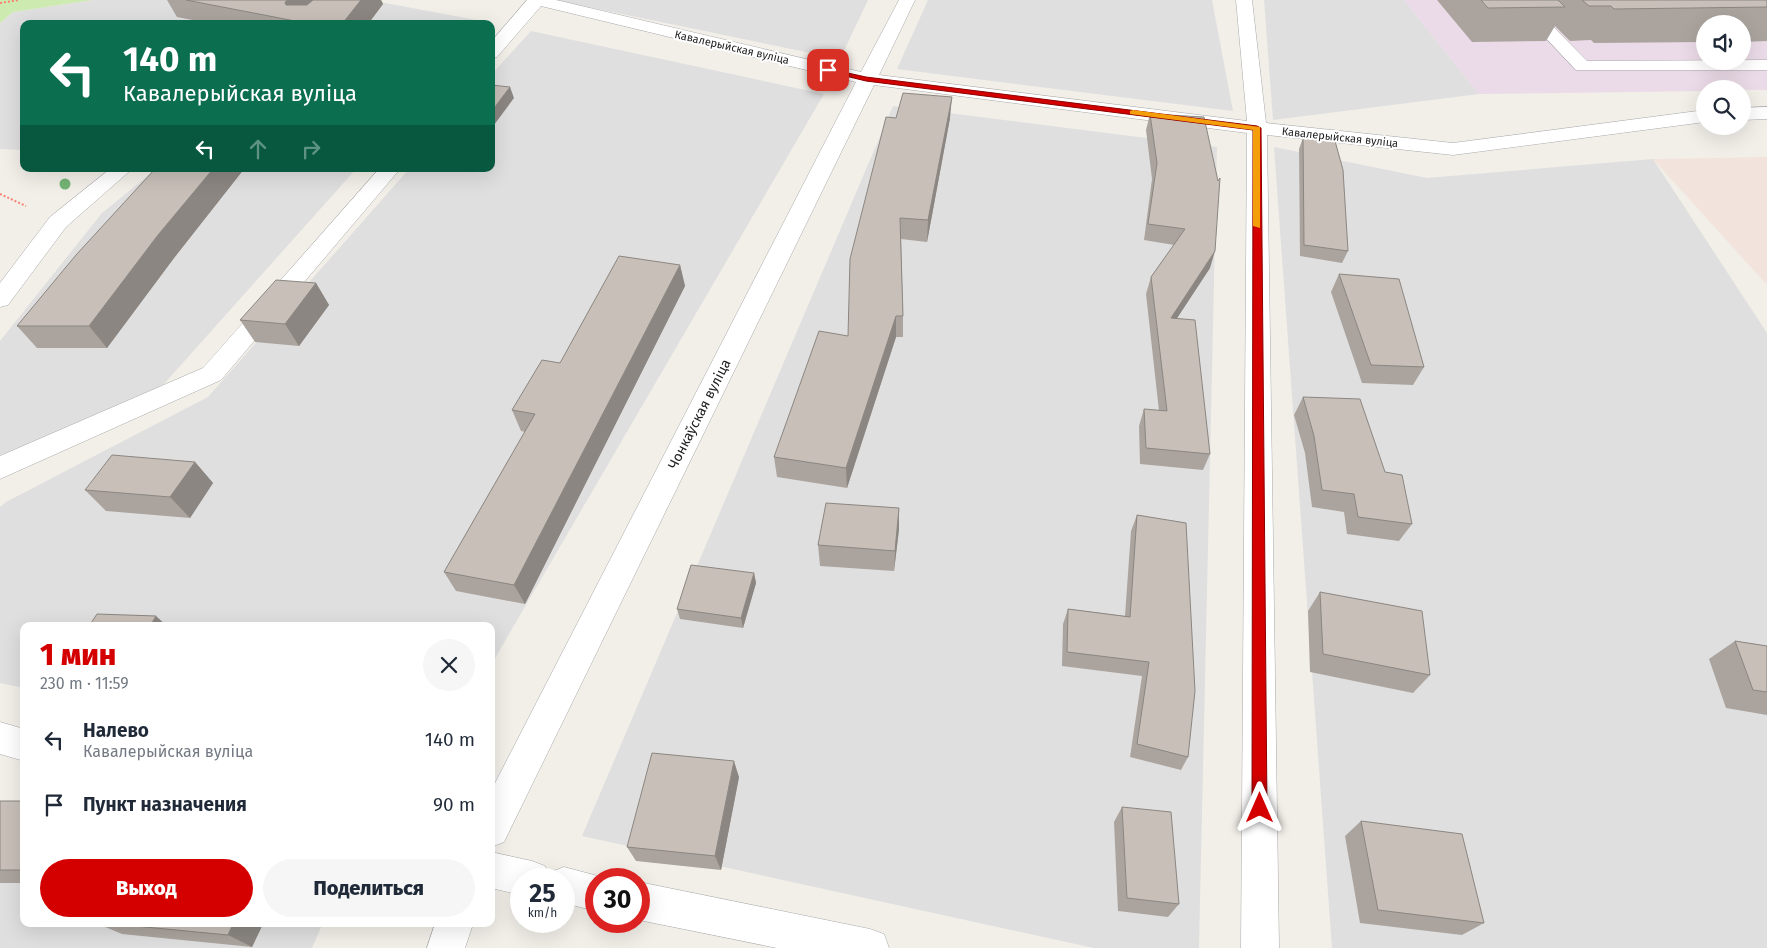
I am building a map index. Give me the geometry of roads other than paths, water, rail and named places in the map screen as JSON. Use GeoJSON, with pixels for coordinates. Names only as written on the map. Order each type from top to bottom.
{"type":"FeatureCollection","features":[{"type":"Feature","properties":{"kind":"street","name":"Кавалерыйская вуліца"},"geometry":{"type":"LineString","coordinates":[[536,0],[866,79],[1257,128],[1453,149],[1696,117]]}},
{"type":"Feature","properties":{"kind":"street"},"geometry":{"type":"LineString","coordinates":[[495,48],[536,0]]}},
{"type":"Feature","properties":{"kind":"street","name":"Чонкаўская вуліца"},"geometry":{"type":"LineString","coordinates":[[495,820],[907,0]]}},
{"type":"Feature","properties":{"kind":"street"},"geometry":{"type":"LineString","coordinates":[[1244,0],[1257,128],[1260,948]]}},
{"type":"Feature","properties":{"kind":"street"},"geometry":{"type":"LineString","coordinates":[[1518,0],[1582,66],[1767,66]]}},
{"type":"Feature","properties":{"kind":"street"},"geometry":{"type":"LineString","coordinates":[[1751,114],[1767,113]]}},
{"type":"Feature","properties":{"kind":"street"},"geometry":{"type":"LineString","coordinates":[[0,299],[58,222],[118,172]]}},
{"type":"Feature","properties":{"kind":"street"},"geometry":{"type":"LineString","coordinates":[[0,468],[212,374],[387,172]]}},
{"type":"Feature","properties":{"kind":"street"},"geometry":{"type":"LineString","coordinates":[[0,738],[20,743]]}},
{"type":"Feature","properties":{"kind":"street"},"geometry":{"type":"LineString","coordinates":[[495,871],[510,874]]}},
{"type":"Feature","properties":{"kind":"street"},"geometry":{"type":"LineString","coordinates":[[650,903],[870,948]]}},
{"type":"Feature","properties":{"kind":"street"},"geometry":{"type":"LineString","coordinates":[[446,948],[453,927]]}}]}
